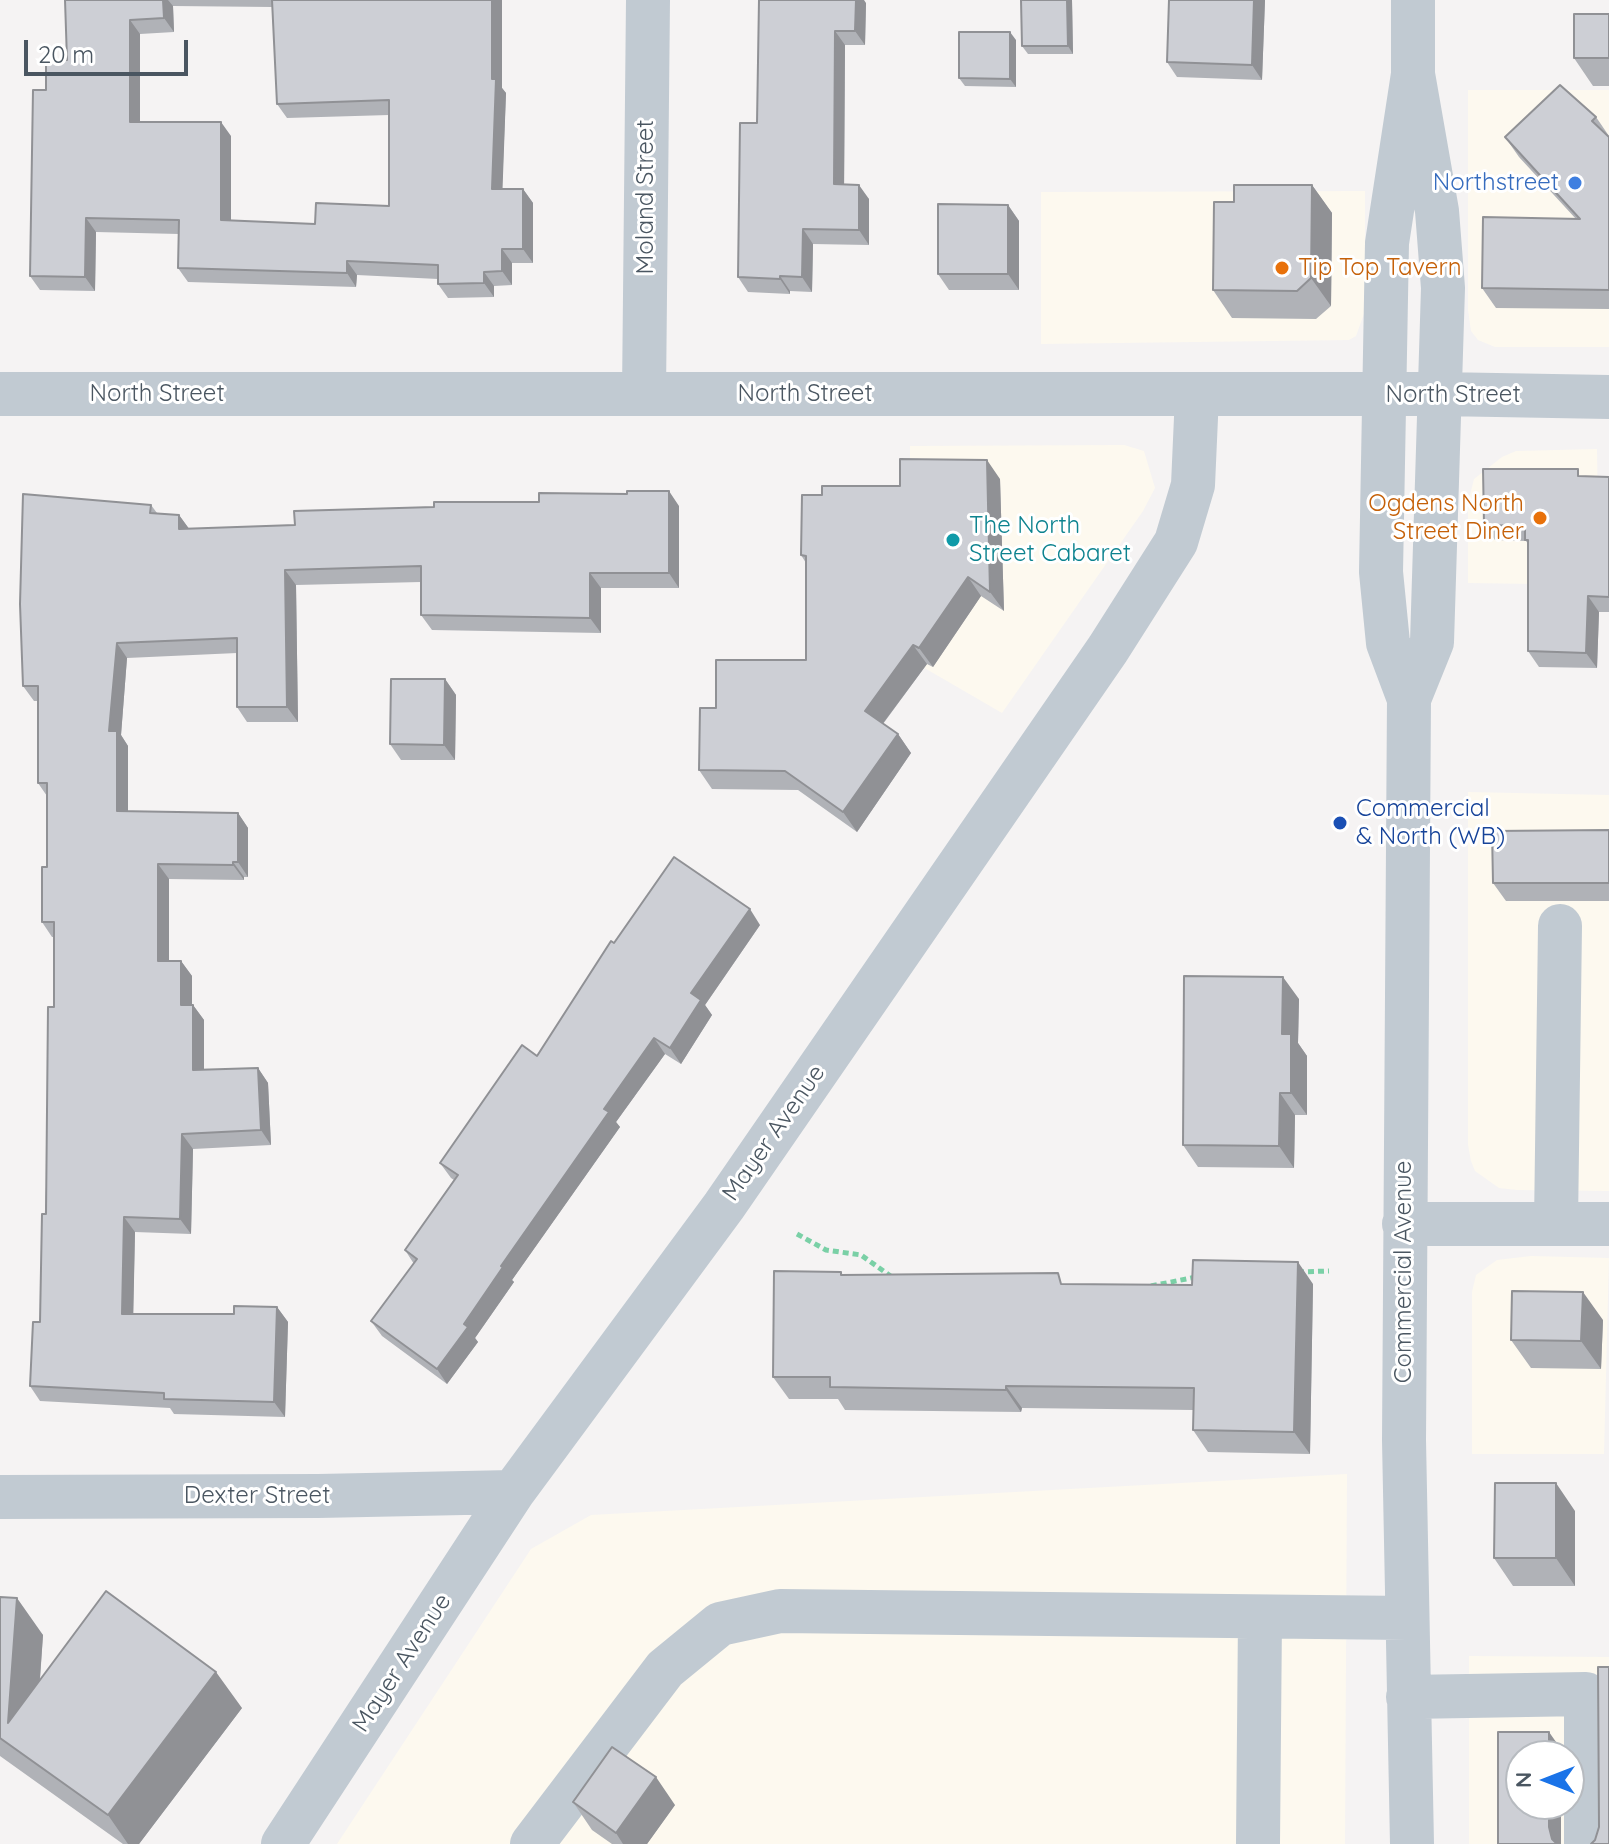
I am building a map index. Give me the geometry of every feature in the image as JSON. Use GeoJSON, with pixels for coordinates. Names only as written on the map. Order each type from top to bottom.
{"type":"FeatureCollection","features":[{"type":"Feature","properties":{"kind":"street","name":"Moland Street"},"geometry":{"type":"LineString","coordinates":[[644,394],[648,0]]}},
{"type":"Feature","properties":{"kind":"street","name":"Commercial Avenue"},"geometry":{"type":"LineString","coordinates":[[1412,1844],[1404,1440],[1409,699],[1388,643],[1381,572],[1387,243],[1413,74],[1413,0]]}},
{"type":"Feature","properties":{"kind":"street","name":"Commercial Avenue"},"geometry":{"type":"LineString","coordinates":[[1409,699],[1432,642],[1443,288],[1441,244],[1413,74]]}},
{"type":"Feature","properties":{"kind":"street","name":"North Street"},"geometry":{"type":"LineString","coordinates":[[0,394],[1440,394],[1609,397]]}},
{"type":"Feature","properties":{"kind":"street","name":"Mayer Avenue"},"geometry":{"type":"LineString","coordinates":[[283,1844],[513,1492],[724,1206],[1108,649],[1176,542],[1193,485],[1197,395]]}},
{"type":"Feature","properties":{"kind":"street"},"geometry":{"type":"LineString","coordinates":[[1556,1224],[1560,926]]}},
{"type":"Feature","properties":{"kind":"street"},"geometry":{"type":"LineString","coordinates":[[1404,1224],[1609,1224]]}},
{"type":"Feature","properties":{"kind":"street","name":"Dexter Street"},"geometry":{"type":"LineString","coordinates":[[0,1497],[513,1492]]}},
{"type":"Feature","properties":{"kind":"street"},"geometry":{"type":"LineString","coordinates":[[532,1844],[665,1669],[720,1624],[780,1611],[1407,1618]]}},
{"type":"Feature","properties":{"kind":"street"},"geometry":{"type":"LineString","coordinates":[[1258,1844],[1260,1617]]}},
{"type":"Feature","properties":{"kind":"street"},"geometry":{"type":"LineString","coordinates":[[1408,1697],[1586,1694],[1586,1844]]}},
{"type":"Feature","properties":{"kind":"path"},"geometry":{"type":"LineString","coordinates":[[797,1234],[826,1250],[861,1255],[903,1284]]}},
{"type":"Feature","properties":{"kind":"path"},"geometry":{"type":"LineString","coordinates":[[1283,1272],[1329,1271]]}},
{"type":"Feature","properties":{"kind":"path"},"geometry":{"type":"LineString","coordinates":[[1148,1286],[1207,1274]]}},
{"type":"Feature","properties":{"kind":"shaded area"},"geometry":{"type":"Polygon","coordinates":[[[1468,90],[1609,90],[1609,347],[1495,347],[1478,340],[1471,331],[1468,310],[1468,90]]]}},
{"type":"Feature","properties":{"kind":"shaded area"},"geometry":{"type":"Polygon","coordinates":[[[1365,191],[1365,311],[1356,336],[1349,340],[1041,344],[1041,192],[1365,191]]]}},
{"type":"Feature","properties":{"kind":"shaded area"},"geometry":{"type":"Polygon","coordinates":[[[1124,445],[1144,451],[1155,488],[1143,511],[1002,713],[909,659],[910,446],[1124,445]]]}},
{"type":"Feature","properties":{"kind":"shaded area"},"geometry":{"type":"Polygon","coordinates":[[[1597,449],[1599,585],[1468,583],[1468,503],[1474,479],[1502,457],[1516,451],[1597,449]]]}},
{"type":"Feature","properties":{"kind":"shaded area"},"geometry":{"type":"Polygon","coordinates":[[[1468,792],[1609,795],[1609,1191],[1499,1188],[1475,1171],[1471,1161],[1468,1145],[1468,792]]]}},
{"type":"Feature","properties":{"kind":"shaded area"},"geometry":{"type":"Polygon","coordinates":[[[1531,1256],[1609,1258],[1604,1454],[1472,1454],[1472,1292],[1476,1275],[1497,1260],[1531,1256]]]}},
{"type":"Feature","properties":{"kind":"shaded area"},"geometry":{"type":"Polygon","coordinates":[[[1347,1474],[1345,1844],[337,1844],[531,1549],[591,1515],[1347,1474]]]}},
{"type":"Feature","properties":{"kind":"shaded area"},"geometry":{"type":"Polygon","coordinates":[[[1469,1656],[1609,1657],[1609,1844],[1469,1844],[1469,1656]]]}},
{"type":"Feature","properties":{"kind":"building"},"geometry":{"type":"Polygon","coordinates":[[[65,0],[163,0],[164,18],[130,20],[130,122],[221,122],[221,220],[315,224],[316,203],[389,206],[389,100],[277,104],[272,0],[492,0],[492,79],[496,79],[492,189],[523,189],[523,249],[502,249],[502,271],[484,272],[484,283],[438,284],[438,265],[347,261],[347,273],[178,268],[179,220],[86,218],[85,277],[30,276],[33,90],[46,90],[46,60],[67,60],[65,0]]]}},
{"type":"Feature","properties":{"kind":"building"},"geometry":{"type":"Polygon","coordinates":[[[759,0],[856,0],[855,31],[835,31],[834,184],[859,185],[859,230],[803,229],[802,277],[738,277],[740,123],[757,123],[759,0]]]}},
{"type":"Feature","properties":{"kind":"building"},"geometry":{"type":"Polygon","coordinates":[[[1021,0],[1067,0],[1068,46],[1022,46],[1021,0]]]}},
{"type":"Feature","properties":{"kind":"building"},"geometry":{"type":"Polygon","coordinates":[[[1169,0],[1254,0],[1252,65],[1167,62],[1169,0]]]}},
{"type":"Feature","properties":{"kind":"building"},"geometry":{"type":"Polygon","coordinates":[[[1574,14],[1609,14],[1609,58],[1574,58],[1574,14]]]}},
{"type":"Feature","properties":{"kind":"building"},"geometry":{"type":"Polygon","coordinates":[[[959,32],[1010,32],[1010,79],[959,78],[959,32]]]}},
{"type":"Feature","properties":{"kind":"building","name":"Northstreet"},"geometry":{"type":"Polygon","coordinates":[[[1560,85],[1596,117],[1592,121],[1609,137],[1609,290],[1482,288],[1483,217],[1580,219],[1505,137],[1560,85]]]}},
{"type":"Feature","properties":{"kind":"building"},"geometry":{"type":"Polygon","coordinates":[[[1234,185],[1312,185],[1311,278],[1297,291],[1213,290],[1214,202],[1234,202],[1234,185]]]}},
{"type":"Feature","properties":{"kind":"building"},"geometry":{"type":"Polygon","coordinates":[[[938,204],[1008,205],[1008,274],[938,274],[938,204]]]}},
{"type":"Feature","properties":{"kind":"building"},"geometry":{"type":"Polygon","coordinates":[[[900,459],[987,460],[990,592],[968,577],[919,648],[913,645],[865,711],[898,734],[843,812],[785,771],[699,770],[700,708],[716,708],[716,660],[806,660],[806,556],[801,555],[802,495],[822,495],[822,486],[900,486],[900,459]]]}},
{"type":"Feature","properties":{"kind":"building"},"geometry":{"type":"Polygon","coordinates":[[[1483,469],[1578,469],[1578,476],[1609,477],[1609,597],[1588,596],[1586,653],[1528,651],[1528,540],[1525,540],[1525,526],[1484,525],[1483,469]]]}},
{"type":"Feature","properties":{"kind":"building"},"geometry":{"type":"Polygon","coordinates":[[[627,491],[669,491],[669,573],[590,573],[590,618],[421,615],[421,566],[285,570],[287,707],[237,707],[237,638],[117,643],[109,731],[117,731],[117,811],[238,813],[238,862],[233,862],[233,865],[158,864],[158,961],[181,961],[181,1005],[193,1005],[193,1070],[258,1068],[261,1130],[182,1134],[180,1219],[124,1217],[122,1314],[234,1314],[234,1306],[277,1307],[274,1402],[164,1399],[164,1393],[30,1386],[33,1322],[40,1322],[42,1214],[46,1214],[48,1007],[54,1007],[54,922],[42,922],[42,867],[47,867],[47,783],[38,783],[38,686],[23,686],[20,604],[23,494],[151,505],[150,513],[179,515],[179,529],[295,525],[294,511],[434,507],[434,502],[539,502],[539,493],[627,494],[627,491]]]}},
{"type":"Feature","properties":{"kind":"building"},"geometry":{"type":"Polygon","coordinates":[[[391,679],[445,679],[444,745],[390,744],[391,679]]]}},
{"type":"Feature","properties":{"kind":"building"},"geometry":{"type":"Polygon","coordinates":[[[1609,830],[1609,883],[1493,883],[1492,831],[1609,830]]]}},
{"type":"Feature","properties":{"kind":"building"},"geometry":{"type":"Polygon","coordinates":[[[674,857],[750,909],[691,993],[701,1000],[670,1048],[654,1038],[604,1109],[609,1112],[501,1266],[464,1324],[468,1327],[437,1369],[371,1321],[417,1259],[405,1250],[458,1175],[440,1163],[522,1045],[537,1056],[611,941],[614,943],[674,857]]]}},
{"type":"Feature","properties":{"kind":"building"},"geometry":{"type":"Polygon","coordinates":[[[1184,976],[1283,977],[1282,1034],[1291,1034],[1291,1093],[1280,1093],[1279,1146],[1183,1145],[1184,976]]]}},
{"type":"Feature","properties":{"kind":"building"},"geometry":{"type":"Polygon","coordinates":[[[1193,1260],[1298,1262],[1294,1432],[1193,1430],[1194,1388],[1006,1386],[1006,1390],[830,1387],[830,1377],[773,1377],[774,1271],[841,1272],[841,1275],[1058,1273],[1061,1284],[1192,1285],[1193,1260]]]}},
{"type":"Feature","properties":{"kind":"building"},"geometry":{"type":"Polygon","coordinates":[[[1512,1291],[1583,1292],[1581,1341],[1511,1340],[1512,1291]]]}},
{"type":"Feature","properties":{"kind":"building"},"geometry":{"type":"Polygon","coordinates":[[[1495,1483],[1556,1483],[1556,1558],[1494,1558],[1495,1483]]]}},
{"type":"Feature","properties":{"kind":"building"},"geometry":{"type":"Polygon","coordinates":[[[106,1591],[216,1672],[108,1815],[0,1738],[0,1597],[17,1598],[8,1723],[106,1591]]]}},
{"type":"Feature","properties":{"kind":"building"},"geometry":{"type":"Polygon","coordinates":[[[1598,1667],[1609,1667],[1609,1844],[1591,1844],[1599,1827],[1598,1667]]]}},
{"type":"Feature","properties":{"kind":"building"},"geometry":{"type":"Polygon","coordinates":[[[1498,1732],[1549,1732],[1549,1740],[1505,1740],[1505,1820],[1549,1820],[1552,1839],[1557,1844],[1498,1844],[1498,1732]]]}},
{"type":"Feature","properties":{"kind":"building"},"geometry":{"type":"Polygon","coordinates":[[[612,1747],[656,1777],[616,1833],[573,1802],[612,1747]]]}},
{"type":"Feature","properties":{"kind":"place","name":"Northstreet"},"geometry":{"type":"Point","coordinates":[1575,183]}},
{"type":"Feature","properties":{"kind":"place","name":"Tip Top Tavern"},"geometry":{"type":"Point","coordinates":[1282,268]}},
{"type":"Feature","properties":{"kind":"place","name":"Ogdens North Street Diner"},"geometry":{"type":"Point","coordinates":[1540,518]}},
{"type":"Feature","properties":{"kind":"place","name":"The North Street Cabaret"},"geometry":{"type":"Point","coordinates":[953,540]}},
{"type":"Feature","properties":{"kind":"place","name":"Commercial & North (WB)"},"geometry":{"type":"Point","coordinates":[1340,823]}}]}
